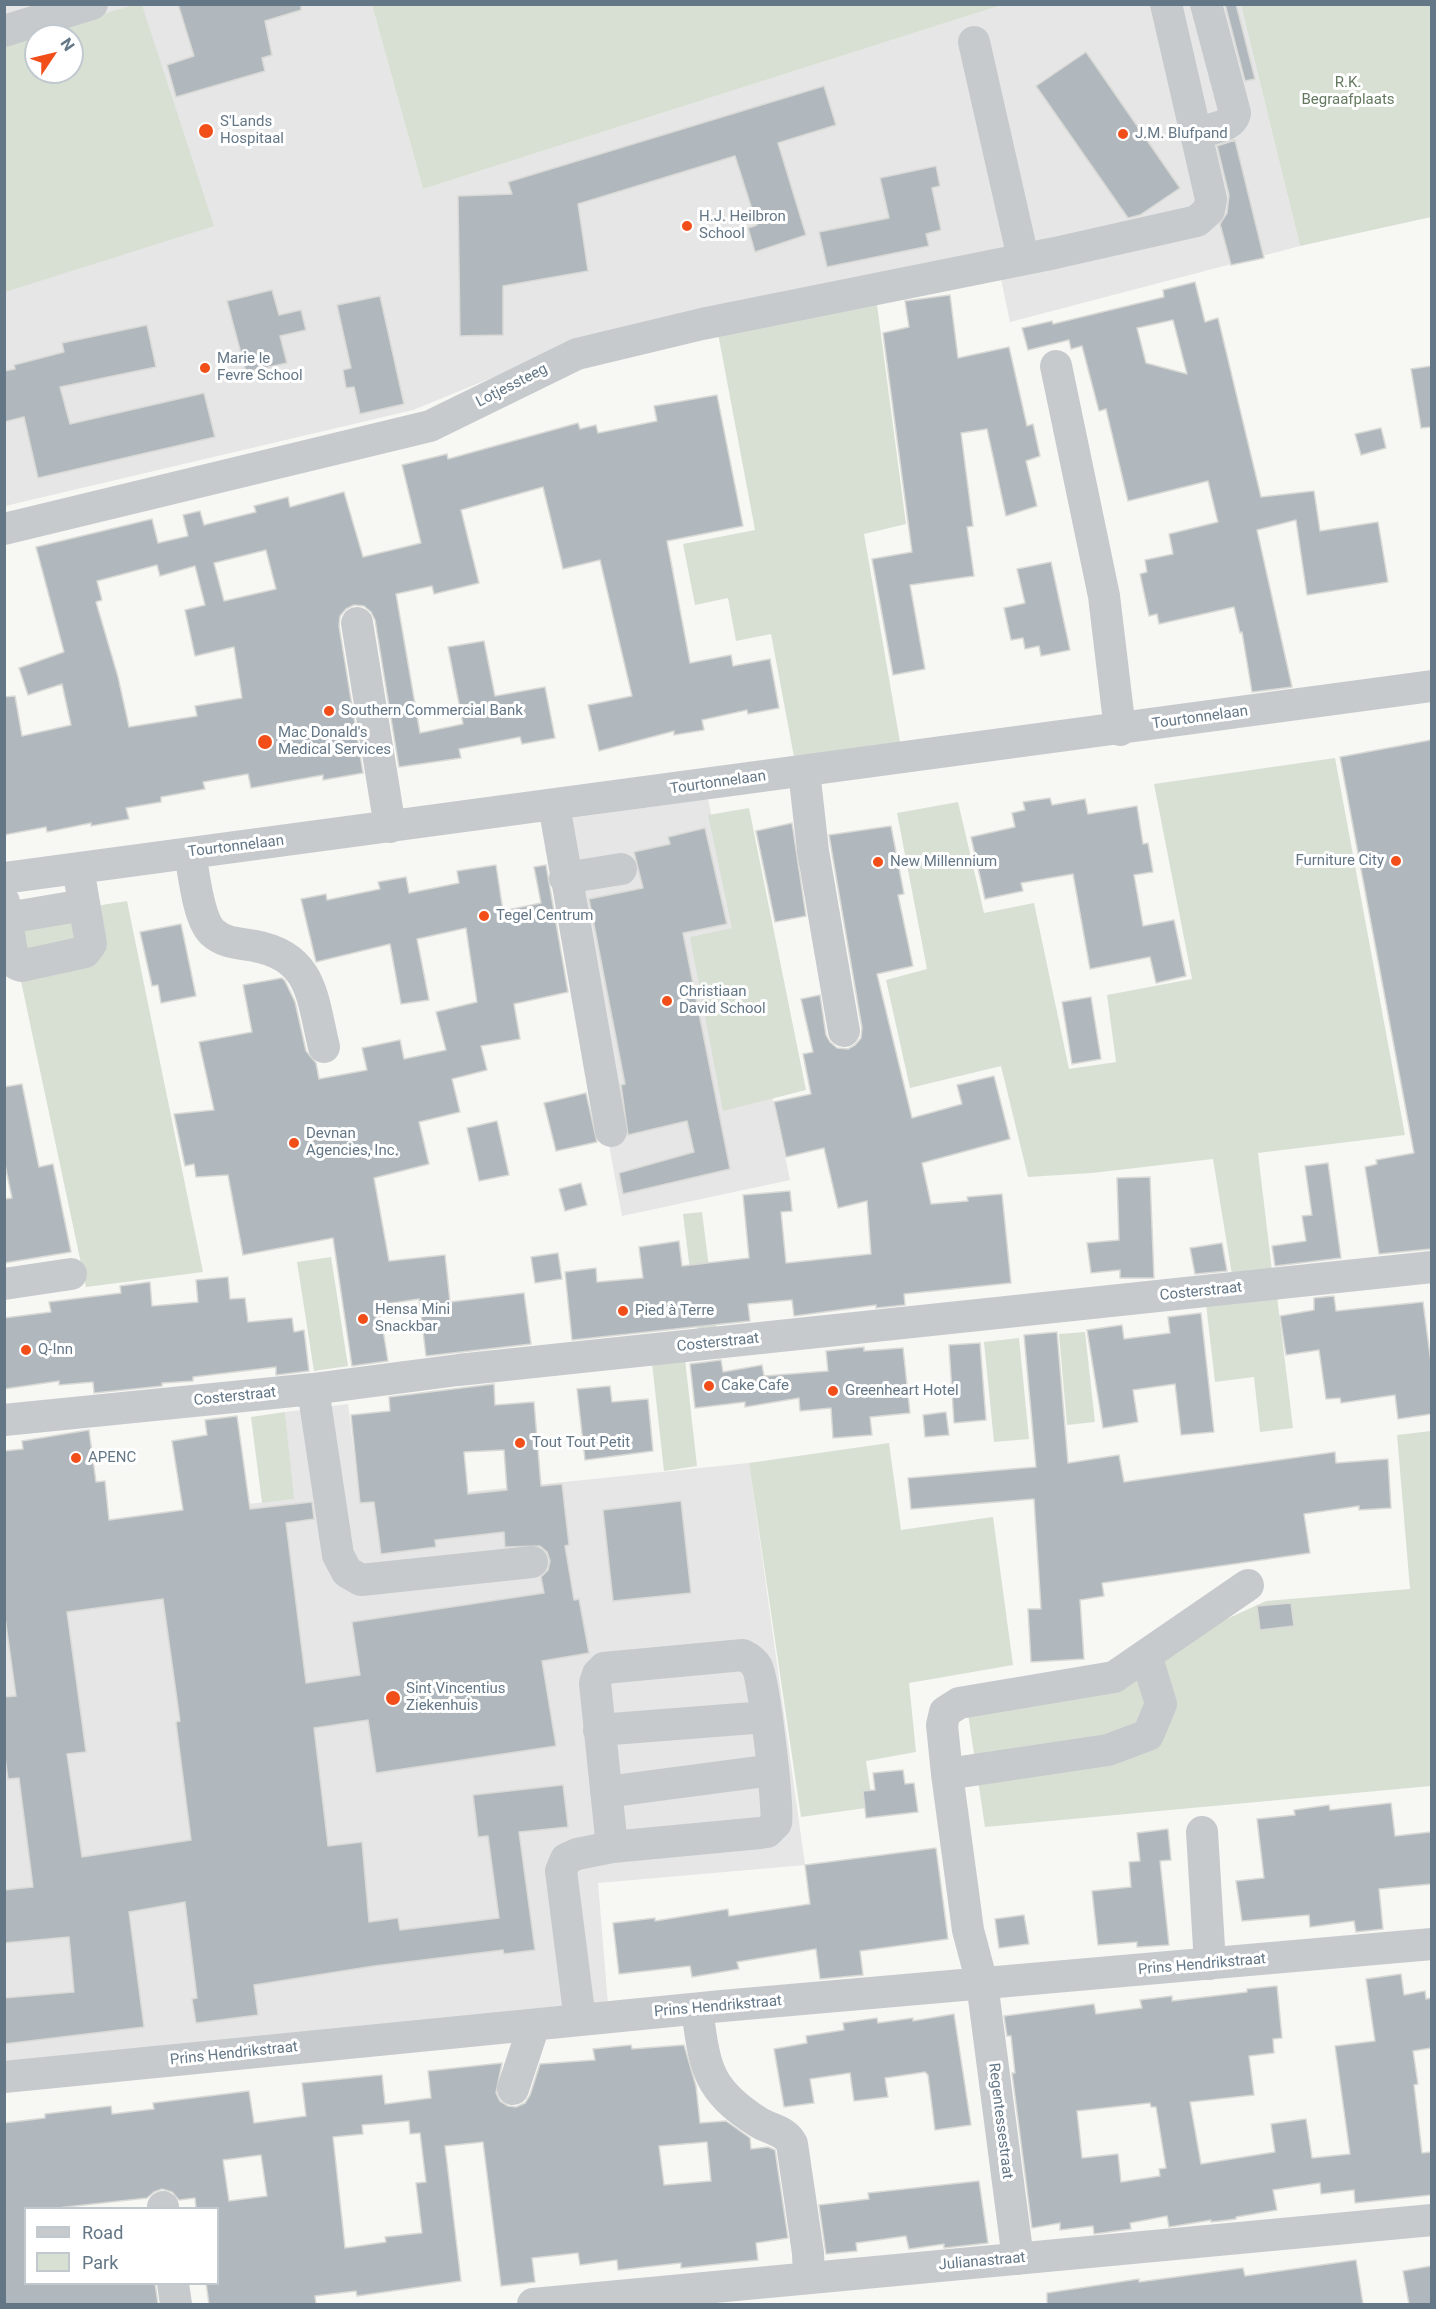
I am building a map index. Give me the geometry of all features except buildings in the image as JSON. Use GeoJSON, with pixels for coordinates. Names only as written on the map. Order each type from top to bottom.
{"type":"FeatureCollection","features":[{"type":"Feature","properties":{"kind":"street"},"geometry":{"type":"LineString","coordinates":[[4,31],[92,4]]}},
{"type":"Feature","properties":{"kind":"street","name":"Lotjessteeg"},"geometry":{"type":"LineString","coordinates":[[4,529],[430,426],[577,354],[702,324],[1197,221],[1209,210],[1211,200],[1166,4]]}},
{"type":"Feature","properties":{"kind":"street"},"geometry":{"type":"LineString","coordinates":[[1196,133],[1228,124],[1234,119],[1206,4]]}},
{"type":"Feature","properties":{"kind":"street"},"geometry":{"type":"LineString","coordinates":[[974,42],[1023,258]]}},
{"type":"Feature","properties":{"kind":"street"},"geometry":{"type":"LineString","coordinates":[[1056,366],[1104,596],[1120,729]]}},
{"type":"Feature","properties":{"kind":"street"},"geometry":{"type":"LineString","coordinates":[[357,623],[390,827]]}},
{"type":"Feature","properties":{"kind":"street","name":"Tourtonnelaan"},"geometry":{"type":"LineString","coordinates":[[4,878],[1431,686]]}},
{"type":"Feature","properties":{"kind":"street"},"geometry":{"type":"LineString","coordinates":[[804,771],[813,851],[844,1031]]}},
{"type":"Feature","properties":{"kind":"street"},"geometry":{"type":"LineString","coordinates":[[554,805],[611,1131]]}},
{"type":"Feature","properties":{"kind":"street"},"geometry":{"type":"LineString","coordinates":[[190,853],[202,917],[212,932],[227,942],[283,953],[301,969],[309,985],[324,1047]]}},
{"type":"Feature","properties":{"kind":"street"},"geometry":{"type":"LineString","coordinates":[[78,868],[84,904],[90,948],[85,952],[21,966],[13,959],[6,910],[84,904]]}},
{"type":"Feature","properties":{"kind":"street"},"geometry":{"type":"LineString","coordinates":[[566,878],[621,869]]}},
{"type":"Feature","properties":{"kind":"street","name":"Costerstraat"},"geometry":{"type":"LineString","coordinates":[[4,1420],[314,1389],[458,1370],[1431,1267]]}},
{"type":"Feature","properties":{"kind":"street"},"geometry":{"type":"LineString","coordinates":[[4,1284],[71,1274]]}},
{"type":"Feature","properties":{"kind":"street"},"geometry":{"type":"LineString","coordinates":[[314,1389],[338,1555],[347,1572],[361,1580],[532,1562]]}},
{"type":"Feature","properties":{"kind":"street","name":"Regentessestraat"},"geometry":{"type":"LineString","coordinates":[[1018,2259],[982,1983],[968,1930],[947,1774],[942,1725],[945,1712],[959,1703],[1114,1677],[1248,1585]]}},
{"type":"Feature","properties":{"kind":"street"},"geometry":{"type":"LineString","coordinates":[[580,2020],[561,1871],[566,1859],[577,1854],[612,1847],[767,1832],[773,1828],[778,1816],[766,1717],[758,1669],[751,1660],[743,1655],[604,1668],[598,1674],[595,1683],[612,1847]]}},
{"type":"Feature","properties":{"kind":"street"},"geometry":{"type":"LineString","coordinates":[[947,1774],[1108,1750],[1148,1735],[1161,1704],[1146,1655]]}},
{"type":"Feature","properties":{"kind":"street"},"geometry":{"type":"LineString","coordinates":[[599,1730],[766,1717]]}},
{"type":"Feature","properties":{"kind":"street"},"geometry":{"type":"LineString","coordinates":[[606,1792],[772,1770]]}},
{"type":"Feature","properties":{"kind":"street"},"geometry":{"type":"LineString","coordinates":[[1202,1832],[1210,1964]]}},
{"type":"Feature","properties":{"kind":"street","name":"Prins Hendrikstraat"},"geometry":{"type":"LineString","coordinates":[[4,2076],[698,2009],[1431,1944]]}},
{"type":"Feature","properties":{"kind":"street"},"geometry":{"type":"LineString","coordinates":[[698,2009],[709,2072],[719,2092],[759,2123],[782,2132],[792,2144],[808,2253],[809,2278]]}},
{"type":"Feature","properties":{"kind":"street"},"geometry":{"type":"LineString","coordinates":[[513,2089],[534,2025]]}},
{"type":"Feature","properties":{"kind":"street","name":"Julianastraat"},"geometry":{"type":"LineString","coordinates":[[533,2304],[1431,2220]]}},
{"type":"Feature","properties":{"kind":"street"},"geometry":{"type":"LineString","coordinates":[[173,2285],[176,2304]]}},
{"type":"Feature","properties":{"kind":"shaded area"},"geometry":{"type":"Polygon","coordinates":[[[4,5],[372,5],[423,189],[1002,5],[1241,5],[1300,246],[1010,322],[995,250],[584,340],[413,410],[5,506],[4,5]]]}},
{"type":"Feature","properties":{"kind":"shaded area","name":"Christiaan David School"},"geometry":{"type":"Polygon","coordinates":[[[708,799],[790,1180],[622,1216],[550,821],[708,799]]]}},
{"type":"Feature","properties":{"kind":"shaded area","name":"Sint Vincentius Ziekenhuis"},"geometry":{"type":"Polygon","coordinates":[[[348,1404],[360,1503],[749,1463],[805,1865],[598,1883],[608,2005],[5,2068],[4,1531],[293,1499],[285,1412],[348,1404]]]}},
{"type":"Feature","properties":{"kind":"green space"},"geometry":{"type":"Polygon","coordinates":[[[372,4],[1002,5],[423,189],[372,4]]]}},
{"type":"Feature","properties":{"kind":"green space"},"geometry":{"type":"Polygon","coordinates":[[[133,5],[142,5],[214,226],[5,292],[4,45],[24,39],[24,84],[84,84],[84,24],[72,24],[133,5]]]}},
{"type":"Feature","properties":{"kind":"green space","name":"R.K. Begraafplaats"},"geometry":{"type":"Polygon","coordinates":[[[1241,5],[1431,5],[1431,217],[1300,246],[1241,5]]]}},
{"type":"Feature","properties":{"kind":"green space"},"geometry":{"type":"Polygon","coordinates":[[[876,297],[906,524],[864,534],[900,742],[794,757],[771,634],[736,641],[728,598],[695,605],[683,544],[755,530],[717,328],[876,297]]]}},
{"type":"Feature","properties":{"kind":"green space"},"geometry":{"type":"Polygon","coordinates":[[[1335,758],[1405,1135],[1258,1153],[1272,1271],[1232,1275],[1213,1159],[1092,1173],[1028,1177],[1001,1066],[910,1088],[886,980],[927,969],[897,813],[958,802],[984,913],[1034,903],[1069,1069],[1116,1062],[1107,995],[1192,979],[1154,784],[1335,758]]]}},
{"type":"Feature","properties":{"kind":"green space"},"geometry":{"type":"Polygon","coordinates":[[[749,808],[806,1090],[723,1111],[690,937],[732,928],[708,815],[749,808]]]}},
{"type":"Feature","properties":{"kind":"green space"},"geometry":{"type":"Polygon","coordinates":[[[127,901],[203,1272],[86,1287],[8,920],[127,901]]]}},
{"type":"Feature","properties":{"kind":"green space"},"geometry":{"type":"Polygon","coordinates":[[[702,1212],[717,1331],[698,1334],[683,1214],[702,1212]]]}},
{"type":"Feature","properties":{"kind":"green space"},"geometry":{"type":"Polygon","coordinates":[[[331,1257],[348,1366],[314,1371],[297,1262],[331,1257]]]}},
{"type":"Feature","properties":{"kind":"green space"},"geometry":{"type":"Polygon","coordinates":[[[1277,1296],[1293,1428],[1260,1432],[1254,1377],[1215,1382],[1206,1304],[1277,1296]]]}},
{"type":"Feature","properties":{"kind":"green space"},"geometry":{"type":"Polygon","coordinates":[[[1085,1332],[1095,1422],[1067,1425],[1059,1334],[1085,1332]]]}},
{"type":"Feature","properties":{"kind":"green space"},"geometry":{"type":"Polygon","coordinates":[[[1019,1338],[1029,1439],[994,1442],[984,1342],[1019,1338]]]}},
{"type":"Feature","properties":{"kind":"green space"},"geometry":{"type":"Polygon","coordinates":[[[685,1359],[697,1466],[664,1471],[652,1363],[685,1359]]]}},
{"type":"Feature","properties":{"kind":"green space"},"geometry":{"type":"Polygon","coordinates":[[[285,1412],[294,1499],[262,1503],[251,1417],[285,1412]]]}},
{"type":"Feature","properties":{"kind":"green space"},"geometry":{"type":"Polygon","coordinates":[[[1431,1431],[1431,1786],[985,1827],[968,1714],[1183,1639],[1266,1601],[1410,1589],[1397,1435],[1431,1431]]]}},
{"type":"Feature","properties":{"kind":"green space"},"geometry":{"type":"Polygon","coordinates":[[[889,1443],[901,1530],[993,1517],[1013,1665],[909,1683],[916,1752],[866,1761],[873,1807],[801,1817],[749,1463],[889,1443]]]}},
{"type":"Feature","properties":{"kind":"place","name":"S'Lands Hospitaal"},"geometry":{"type":"Point","coordinates":[206,131]}},
{"type":"Feature","properties":{"kind":"place","name":"J.M. Blufpand"},"geometry":{"type":"Point","coordinates":[1123,134]}},
{"type":"Feature","properties":{"kind":"place","name":"H.J. Heilbron School"},"geometry":{"type":"Point","coordinates":[687,226]}},
{"type":"Feature","properties":{"kind":"place","name":"Marie le Fevre School"},"geometry":{"type":"Point","coordinates":[205,368]}},
{"type":"Feature","properties":{"kind":"place","name":"Southern Commercial Bank"},"geometry":{"type":"Point","coordinates":[329,711]}},
{"type":"Feature","properties":{"kind":"place","name":"Mac Donald's Medical Services"},"geometry":{"type":"Point","coordinates":[265,742]}},
{"type":"Feature","properties":{"kind":"place","name":"Furniture City"},"geometry":{"type":"Point","coordinates":[1396,861]}},
{"type":"Feature","properties":{"kind":"place","name":"New Millennium"},"geometry":{"type":"Point","coordinates":[878,862]}},
{"type":"Feature","properties":{"kind":"place","name":"Tegel Centrum"},"geometry":{"type":"Point","coordinates":[484,916]}},
{"type":"Feature","properties":{"kind":"place","name":"Christiaan David School"},"geometry":{"type":"Point","coordinates":[667,1001]}},
{"type":"Feature","properties":{"kind":"place","name":"Devnan Agencies, Inc."},"geometry":{"type":"Point","coordinates":[294,1143]}},
{"type":"Feature","properties":{"kind":"place","name":"Pied à Terre"},"geometry":{"type":"Point","coordinates":[623,1311]}},
{"type":"Feature","properties":{"kind":"place","name":"Hensa Mini Snackbar"},"geometry":{"type":"Point","coordinates":[363,1319]}},
{"type":"Feature","properties":{"kind":"place","name":"Q-Inn"},"geometry":{"type":"Point","coordinates":[26,1350]}},
{"type":"Feature","properties":{"kind":"place","name":"Cake Cafe"},"geometry":{"type":"Point","coordinates":[709,1386]}},
{"type":"Feature","properties":{"kind":"place","name":"Greenheart Hotel"},"geometry":{"type":"Point","coordinates":[833,1391]}},
{"type":"Feature","properties":{"kind":"place","name":"Tout Tout Petit"},"geometry":{"type":"Point","coordinates":[520,1443]}},
{"type":"Feature","properties":{"kind":"place","name":"APENC"},"geometry":{"type":"Point","coordinates":[76,1458]}},
{"type":"Feature","properties":{"kind":"place","name":"Sint Vincentius Ziekenhuis"},"geometry":{"type":"Point","coordinates":[393,1698]}}]}
